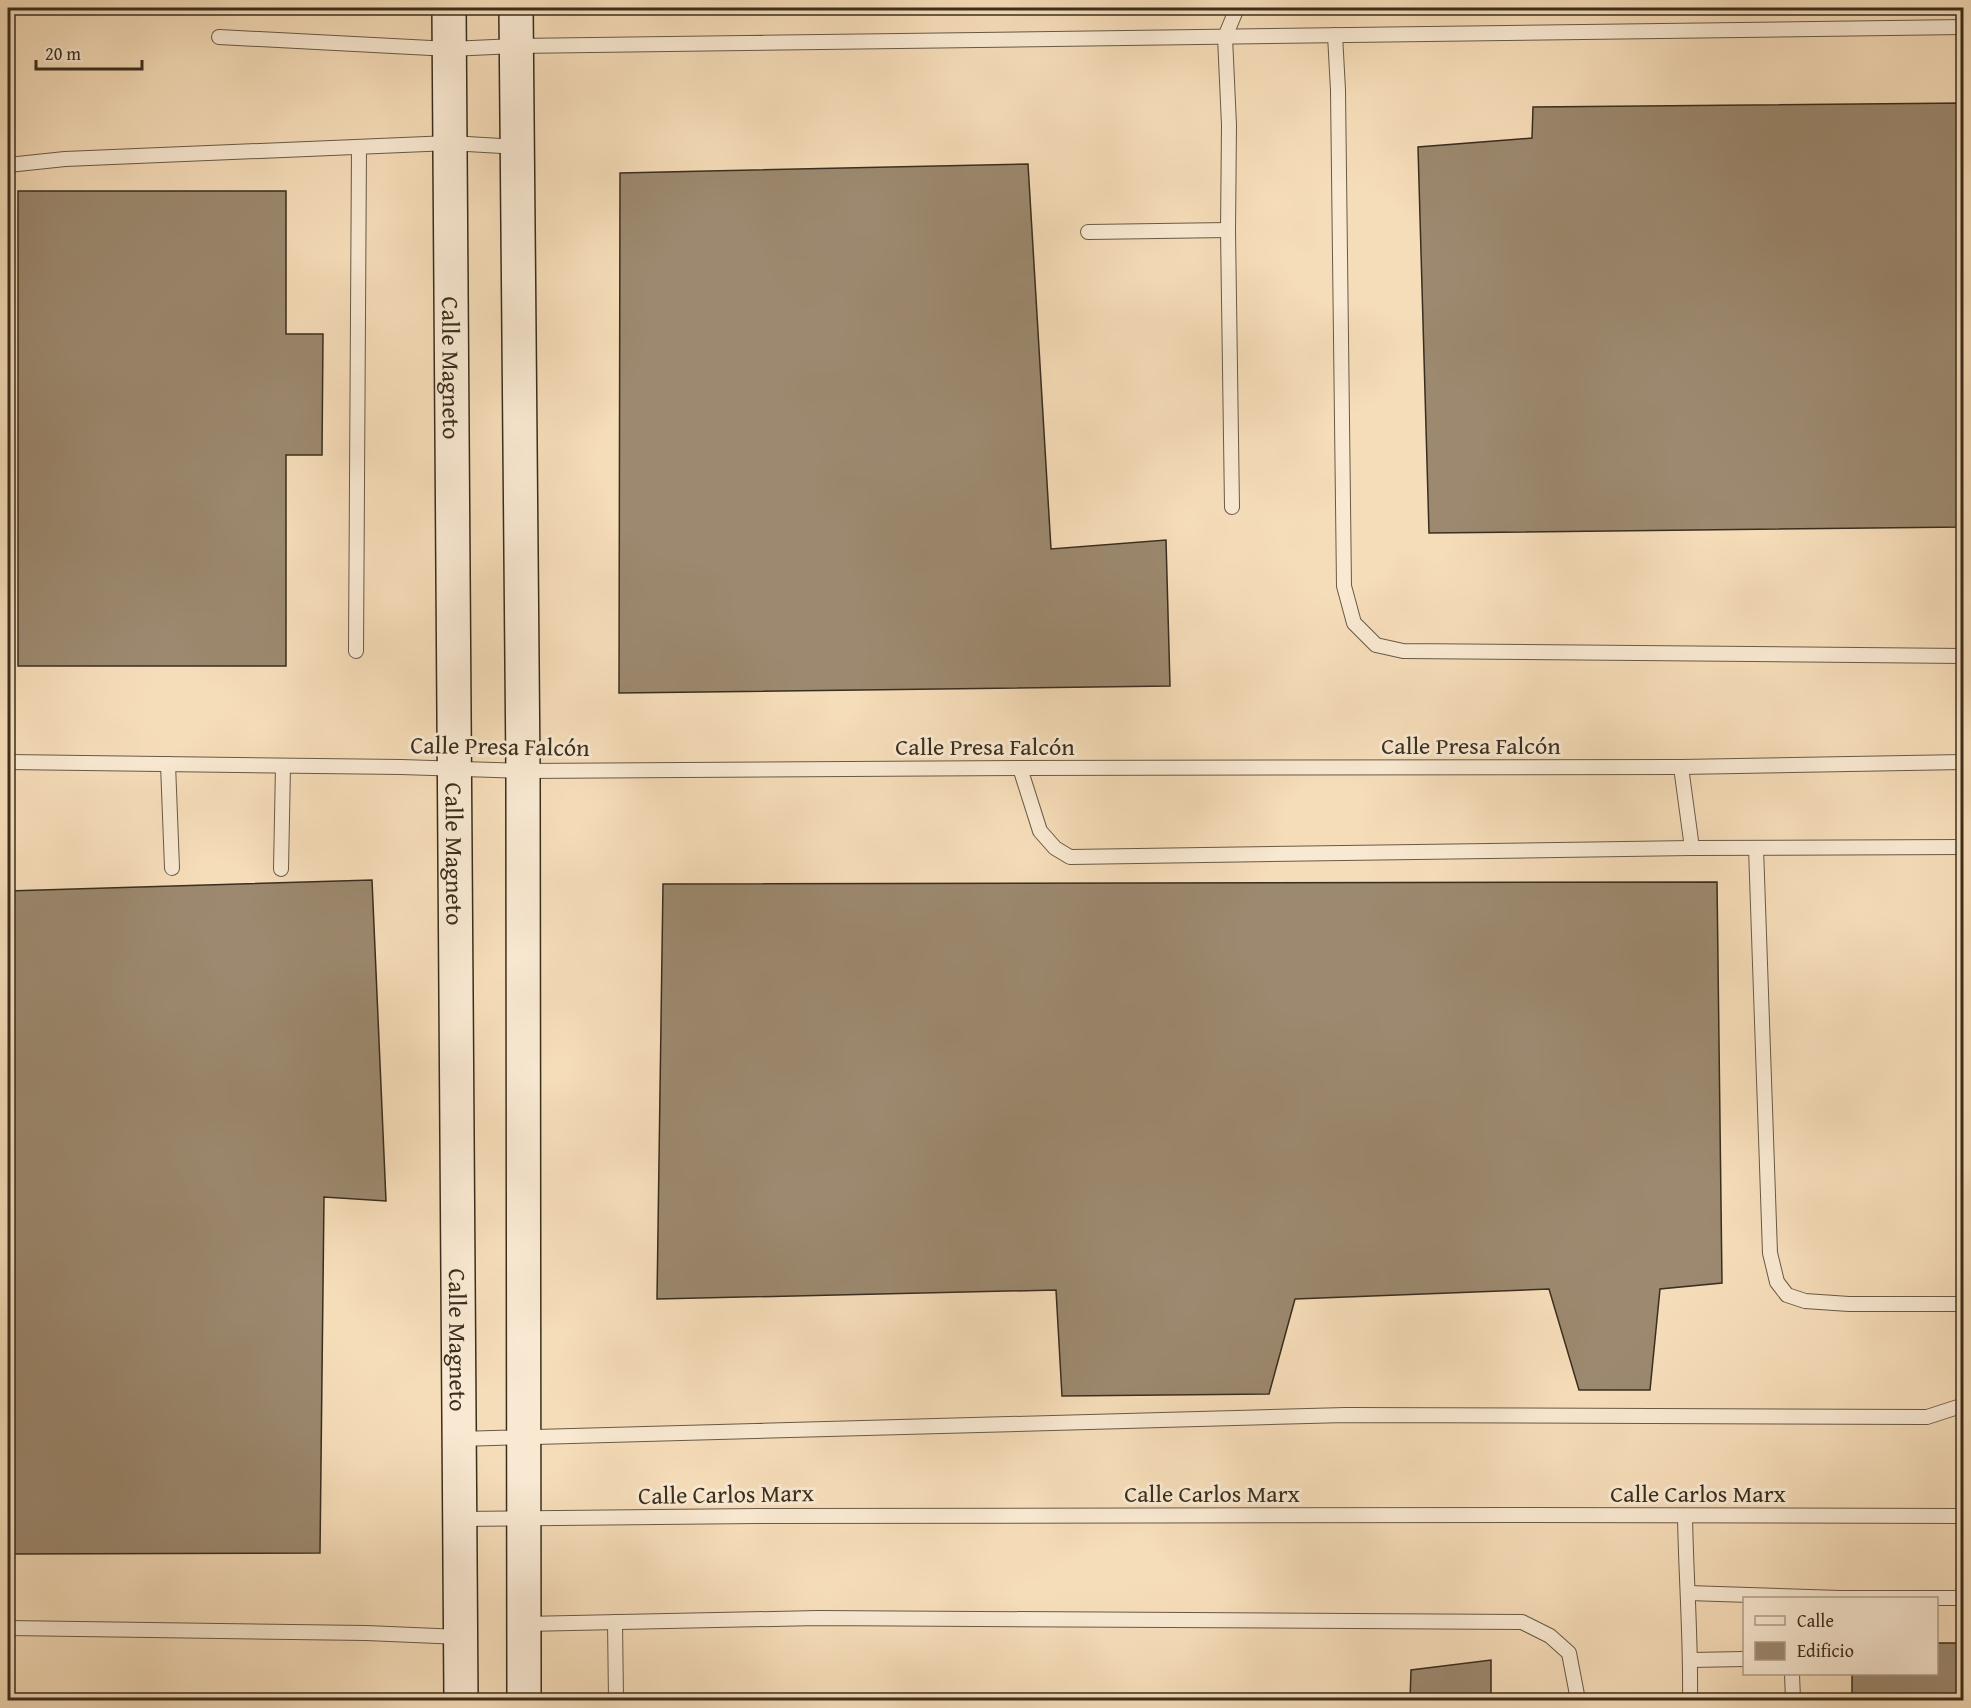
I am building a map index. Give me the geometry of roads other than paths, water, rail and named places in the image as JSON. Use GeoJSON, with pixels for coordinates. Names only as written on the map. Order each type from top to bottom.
{"type":"FeatureCollection","features":[{"type":"Feature","properties":{"kind":"main road","name":"Calle Magneto"},"geometry":{"type":"LineString","coordinates":[[449,8],[461,1701]]}},
{"type":"Feature","properties":{"kind":"main road"},"geometry":{"type":"LineString","coordinates":[[516,8],[523,771],[524,1701]]}},
{"type":"Feature","properties":{"kind":"lane"},"geometry":{"type":"LineString","coordinates":[[1232,507],[1228,230],[1230,125],[1226,37],[1238,8]]}},
{"type":"Feature","properties":{"kind":"lane"},"geometry":{"type":"LineString","coordinates":[[219,37],[450,49],[516,46],[1964,27]]}},
{"type":"Feature","properties":{"kind":"lane"},"geometry":{"type":"LineString","coordinates":[[1335,35],[1338,90],[1344,586],[1354,623],[1376,645],[1403,651],[1964,656]]}},
{"type":"Feature","properties":{"kind":"lane"},"geometry":{"type":"LineString","coordinates":[[8,165],[77,158],[450,143],[517,147]]}},
{"type":"Feature","properties":{"kind":"lane"},"geometry":{"type":"LineString","coordinates":[[356,651],[359,147]]}},
{"type":"Feature","properties":{"kind":"lane"},"geometry":{"type":"LineString","coordinates":[[1088,231],[1228,230]]}},
{"type":"Feature","properties":{"kind":"lane","name":"Calle Presa Falcón"},"geometry":{"type":"LineString","coordinates":[[8,762],[455,768],[523,771],[1681,767],[1964,762]]}},
{"type":"Feature","properties":{"kind":"lane"},"geometry":{"type":"LineString","coordinates":[[168,764],[172,868]]}},
{"type":"Feature","properties":{"kind":"lane"},"geometry":{"type":"LineString","coordinates":[[281,869],[283,766]]}},
{"type":"Feature","properties":{"kind":"lane"},"geometry":{"type":"LineString","coordinates":[[1681,767],[1692,848]]}},
{"type":"Feature","properties":{"kind":"lane"},"geometry":{"type":"LineString","coordinates":[[1020,768],[1040,831],[1055,848],[1070,857],[1692,848],[1964,847]]}},
{"type":"Feature","properties":{"kind":"lane"},"geometry":{"type":"LineString","coordinates":[[1756,848],[1770,1253],[1777,1282],[1787,1295],[1805,1301],[1849,1304],[1964,1304]]}},
{"type":"Feature","properties":{"kind":"lane"},"geometry":{"type":"LineString","coordinates":[[459,1439],[1346,1415],[1927,1417],[1964,1405]]}},
{"type":"Feature","properties":{"kind":"lane","name":"Calle Carlos Marx"},"geometry":{"type":"LineString","coordinates":[[460,1519],[804,1516],[1964,1516]]}},
{"type":"Feature","properties":{"kind":"lane"},"geometry":{"type":"LineString","coordinates":[[1685,1516],[1690,1701]]}},
{"type":"Feature","properties":{"kind":"lane"},"geometry":{"type":"LineString","coordinates":[[1688,1593],[1810,1597]]}},
{"type":"Feature","properties":{"kind":"lane"},"geometry":{"type":"LineString","coordinates":[[1938,1598],[1964,1598]]}},
{"type":"Feature","properties":{"kind":"lane"},"geometry":{"type":"LineString","coordinates":[[524,1624],[818,1618],[1522,1622],[1550,1636],[1569,1653],[1578,1701]]}},
{"type":"Feature","properties":{"kind":"lane"},"geometry":{"type":"LineString","coordinates":[[615,1622],[616,1701]]}},
{"type":"Feature","properties":{"kind":"lane"},"geometry":{"type":"LineString","coordinates":[[8,1628],[366,1633],[461,1637]]}},
{"type":"Feature","properties":{"kind":"lane"},"geometry":{"type":"LineString","coordinates":[[1690,1660],[1743,1659]]}},
{"type":"Feature","properties":{"kind":"lane"},"geometry":{"type":"LineString","coordinates":[[1792,1675],[1793,1701]]}}]}
